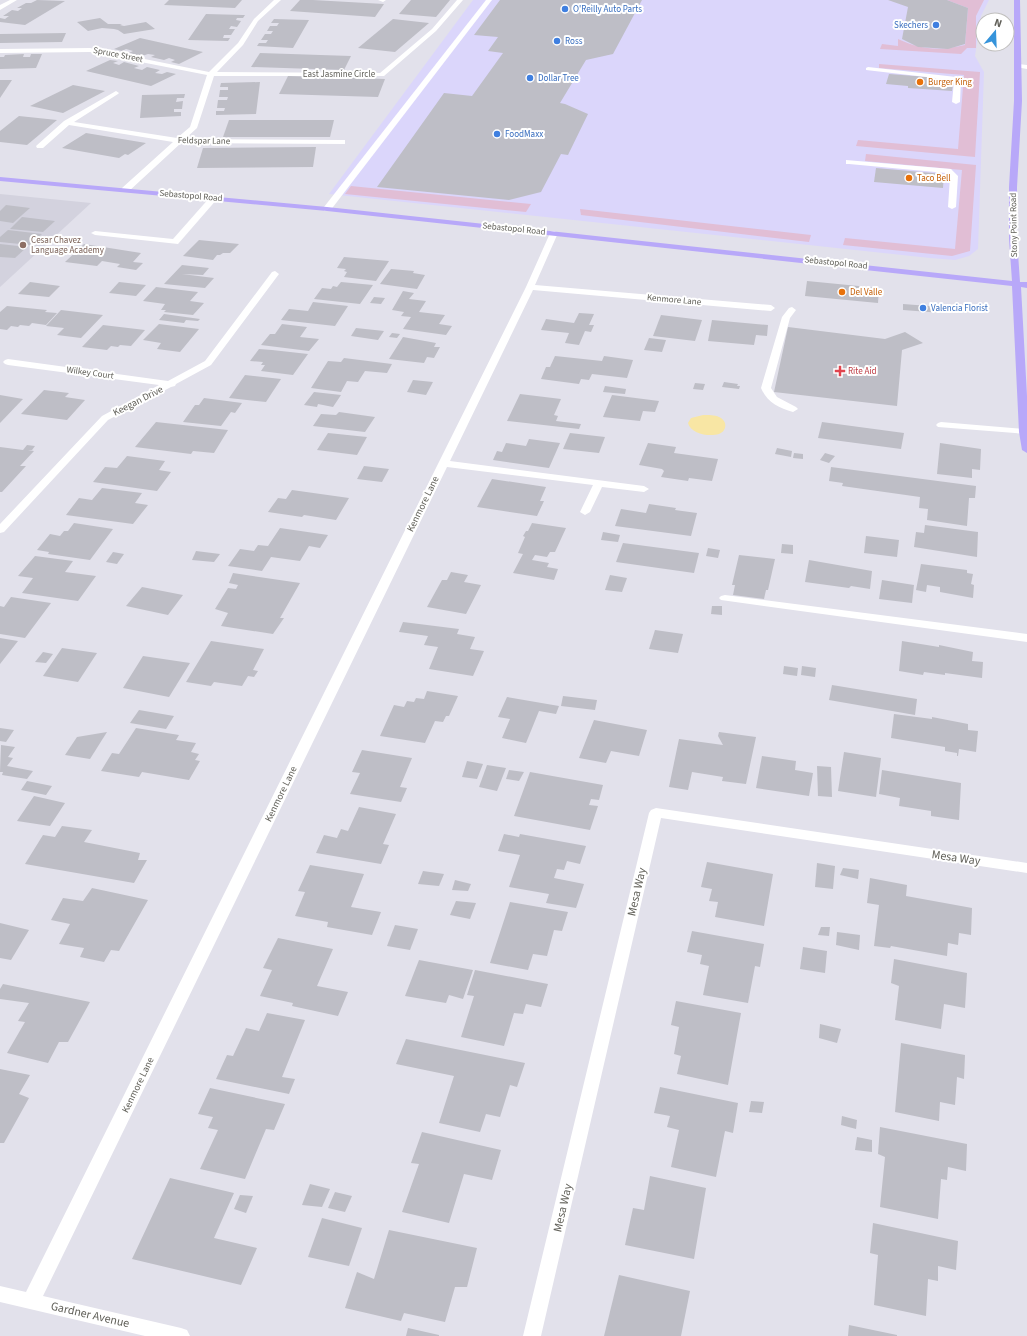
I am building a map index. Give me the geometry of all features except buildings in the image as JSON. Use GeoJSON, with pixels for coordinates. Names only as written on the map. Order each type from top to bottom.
{"type":"FeatureCollection","features":[{"type":"Feature","properties":{"kind":"main road","name":"Stony Point Road"},"geometry":{"type":"LineString","coordinates":[[1018,0],[1016,30],[1018,101],[1013,187],[1013,251],[1027,450]]}},
{"type":"Feature","properties":{"kind":"main road","name":"Sebastopol Road"},"geometry":{"type":"LineString","coordinates":[[0,179],[327,209],[828,262],[1027,285]]}},
{"type":"Feature","properties":{"kind":"street"},"geometry":{"type":"LineString","coordinates":[[0,8],[14,0]]}},
{"type":"Feature","properties":{"kind":"street"},"geometry":{"type":"LineString","coordinates":[[125,190],[193,128],[211,74],[241,44],[256,20],[278,0]]}},
{"type":"Feature","properties":{"kind":"street","name":"East Jasmine Circle"},"geometry":{"type":"LineString","coordinates":[[211,74],[382,74],[434,30],[460,0]]}},
{"type":"Feature","properties":{"kind":"street"},"geometry":{"type":"LineString","coordinates":[[327,209],[489,0]]}},
{"type":"Feature","properties":{"kind":"street","name":"Spruce Street"},"geometry":{"type":"LineString","coordinates":[[0,51],[90,50],[211,74]]}},
{"type":"Feature","properties":{"kind":"street"},"geometry":{"type":"LineString","coordinates":[[1018,66],[1027,67]]}},
{"type":"Feature","properties":{"kind":"street"},"geometry":{"type":"LineString","coordinates":[[868,69],[954,78],[958,80],[956,102]]}},
{"type":"Feature","properties":{"kind":"street"},"geometry":{"type":"LineString","coordinates":[[40,146],[67,123],[116,93]]}},
{"type":"Feature","properties":{"kind":"street","name":"Feldspar Lane"},"geometry":{"type":"LineString","coordinates":[[67,123],[179,141],[342,142]]}},
{"type":"Feature","properties":{"kind":"street"},"geometry":{"type":"LineString","coordinates":[[849,162],[942,170],[952,173],[954,176],[952,208]]}},
{"type":"Feature","properties":{"kind":"street"},"geometry":{"type":"LineString","coordinates":[[95,233],[175,242],[214,198]]}},
{"type":"Feature","properties":{"kind":"street","name":"Kenmore Lane"},"geometry":{"type":"LineString","coordinates":[[32,1301],[530,287],[554,234]]}},
{"type":"Feature","properties":{"kind":"street","name":"Keegan Drive"},"geometry":{"type":"LineString","coordinates":[[2,526],[104,418],[172,384],[208,363],[275,274]]}},
{"type":"Feature","properties":{"kind":"street","name":"Kenmore Lane"},"geometry":{"type":"LineString","coordinates":[[530,287],[771,308]]}},
{"type":"Feature","properties":{"kind":"street"},"geometry":{"type":"LineString","coordinates":[[792,310],[786,317],[766,388],[768,394],[778,403],[793,410]]}},
{"type":"Feature","properties":{"kind":"street","name":"Wilkey Court"},"geometry":{"type":"LineString","coordinates":[[8,362],[172,384]]}},
{"type":"Feature","properties":{"kind":"street"},"geometry":{"type":"LineString","coordinates":[[941,426],[1025,433]]}},
{"type":"Feature","properties":{"kind":"street"},"geometry":{"type":"LineString","coordinates":[[443,463],[644,489]]}},
{"type":"Feature","properties":{"kind":"street"},"geometry":{"type":"LineString","coordinates":[[585,512],[599,484]]}},
{"type":"Feature","properties":{"kind":"street"},"geometry":{"type":"LineString","coordinates":[[725,598],[1027,638]]}},
{"type":"Feature","properties":{"kind":"street","name":"Mesa Way"},"geometry":{"type":"LineString","coordinates":[[532,1336],[656,813],[1027,868]]}},
{"type":"Feature","properties":{"kind":"street","name":"Gardner Avenue"},"geometry":{"type":"LineString","coordinates":[[0,1294],[181,1336]]}},
{"type":"Feature","properties":{"kind":"shaded area"},"geometry":{"type":"Polygon","coordinates":[[[473,0],[989,0],[983,12],[975,12],[975,56],[984,72],[978,249],[969,256],[955,260],[930,258],[329,194],[473,0]]]}},
{"type":"Feature","properties":{"kind":"shaded area"},"geometry":{"type":"Polygon","coordinates":[[[947,0],[984,0],[978,12],[975,12],[975,48],[967,48],[961,54],[880,49],[882,44],[898,46],[898,39],[906,43],[939,49],[965,45],[968,8],[947,0]]]}},
{"type":"Feature","properties":{"kind":"shaded area"},"geometry":{"type":"Polygon","coordinates":[[[879,64],[980,72],[975,157],[856,146],[858,140],[958,149],[964,75],[879,68],[879,64]]]}},
{"type":"Feature","properties":{"kind":"shaded area"},"geometry":{"type":"Polygon","coordinates":[[[866,154],[976,165],[970,251],[952,256],[843,245],[845,238],[955,249],[962,170],[865,161],[866,154]]]}},
{"type":"Feature","properties":{"kind":"shaded area"},"geometry":{"type":"Polygon","coordinates":[[[351,186],[531,204],[526,212],[345,194],[351,186]]]}},
{"type":"Feature","properties":{"kind":"shaded area","name":"Cesar Chavez Language Academy"},"geometry":{"type":"Polygon","coordinates":[[[0,194],[91,203],[0,287],[0,194]]]}},
{"type":"Feature","properties":{"kind":"shaded area"},"geometry":{"type":"Polygon","coordinates":[[[580,209],[811,235],[809,242],[581,215],[580,209]]]}},
{"type":"Feature","properties":{"kind":"shaded area"},"geometry":{"type":"Polygon","coordinates":[[[703,415],[716,416],[722,419],[725,423],[724,431],[715,435],[706,435],[693,430],[688,423],[691,418],[703,415]]]}},
{"type":"Feature","properties":{"kind":"place","name":"O'Reilly Auto Parts"},"geometry":{"type":"Point","coordinates":[565,9]}},
{"type":"Feature","properties":{"kind":"place","name":"Skechers"},"geometry":{"type":"Point","coordinates":[936,25]}},
{"type":"Feature","properties":{"kind":"place","name":"Ross"},"geometry":{"type":"Point","coordinates":[557,41]}},
{"type":"Feature","properties":{"kind":"place","name":"Dollar Tree"},"geometry":{"type":"Point","coordinates":[530,78]}},
{"type":"Feature","properties":{"kind":"place","name":"Burger King"},"geometry":{"type":"Point","coordinates":[920,82]}},
{"type":"Feature","properties":{"kind":"place","name":"FoodMaxx"},"geometry":{"type":"Point","coordinates":[497,134]}},
{"type":"Feature","properties":{"kind":"place","name":"Taco Bell"},"geometry":{"type":"Point","coordinates":[909,178]}},
{"type":"Feature","properties":{"kind":"place","name":"Cesar Chavez Language Academy"},"geometry":{"type":"Point","coordinates":[23,245]}},
{"type":"Feature","properties":{"kind":"place","name":"Del Valle"},"geometry":{"type":"Point","coordinates":[842,292]}},
{"type":"Feature","properties":{"kind":"place","name":"Valencia Florist"},"geometry":{"type":"Point","coordinates":[923,308]}},
{"type":"Feature","properties":{"kind":"place","name":"Rite Aid"},"geometry":{"type":"Point","coordinates":[840,371]}}]}
